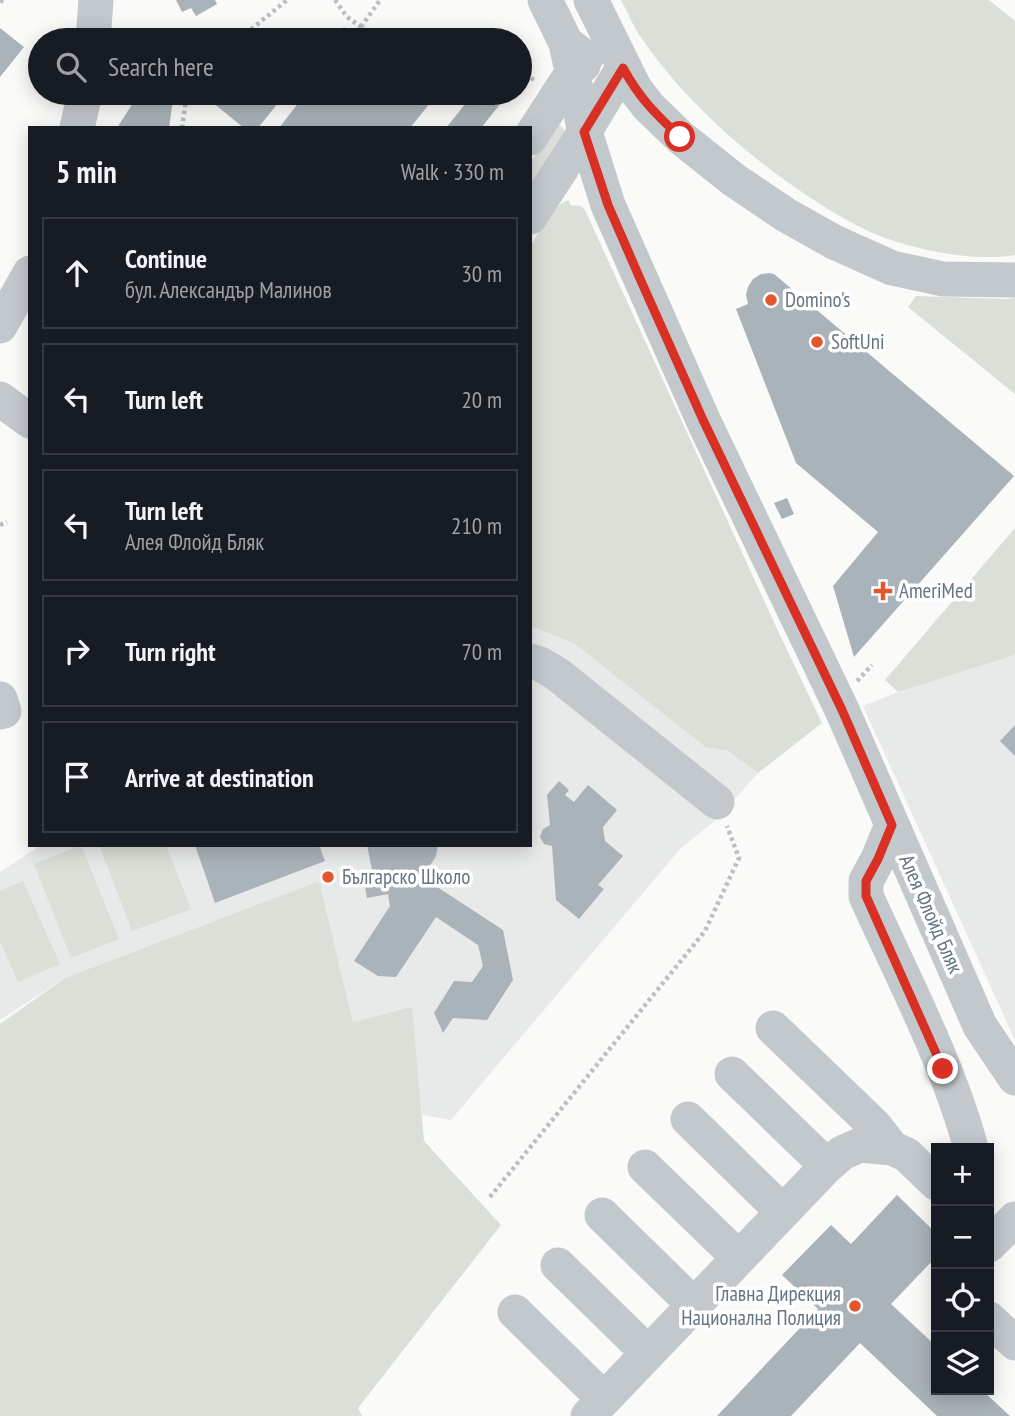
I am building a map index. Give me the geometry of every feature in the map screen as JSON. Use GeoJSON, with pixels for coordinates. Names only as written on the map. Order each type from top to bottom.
{"type":"FeatureCollection","features":[{"type":"Feature","properties":{"kind":"street"},"geometry":{"type":"LineString","coordinates":[[94,28],[96,0]]}},
{"type":"Feature","properties":{"kind":"street"},"geometry":{"type":"LineString","coordinates":[[537,206],[584,132],[572,79],[545,0]]}},
{"type":"Feature","properties":{"kind":"street"},"geometry":{"type":"LineString","coordinates":[[584,132],[574,118],[563,112],[553,113],[572,79],[594,6]]}},
{"type":"Feature","properties":{"kind":"street"},"geometry":{"type":"LineString","coordinates":[[572,79],[635,89],[648,106],[680,137],[734,180],[786,215],[834,242],[892,268],[943,279],[1015,279]]}},
{"type":"Feature","properties":{"kind":"street"},"geometry":{"type":"LineString","coordinates":[[77,126],[82,105]]}},
{"type":"Feature","properties":{"kind":"street","name":"Алея Флойд Бляк"},"geometry":{"type":"LineString","coordinates":[[584,132],[608,205],[704,422],[842,710],[980,1026],[1015,1078]]}},
{"type":"Feature","properties":{"kind":"street"},"geometry":{"type":"LineString","coordinates":[[537,206],[561,186],[575,184],[597,193],[608,205]]}},
{"type":"Feature","properties":{"kind":"street"},"geometry":{"type":"LineString","coordinates":[[0,326],[28,277]]}},
{"type":"Feature","properties":{"kind":"street"},"geometry":{"type":"LineString","coordinates":[[0,399],[28,420]]}},
{"type":"Feature","properties":{"kind":"street"},"geometry":{"type":"LineString","coordinates":[[532,662],[556,674],[717,802]]}},
{"type":"Feature","properties":{"kind":"street"},"geometry":{"type":"LineString","coordinates":[[0,699],[4,711],[0,712]]}},
{"type":"Feature","properties":{"kind":"street"},"geometry":{"type":"LineString","coordinates":[[892,825],[866,881],[866,896],[943,1069],[970,1143]]}},
{"type":"Feature","properties":{"kind":"street"},"geometry":{"type":"LineString","coordinates":[[773,1028],[874,1125],[892,1148]]}},
{"type":"Feature","properties":{"kind":"street"},"geometry":{"type":"LineString","coordinates":[[732,1074],[827,1166]]}},
{"type":"Feature","properties":{"kind":"street"},"geometry":{"type":"LineString","coordinates":[[688,1119],[783,1212]]}},
{"type":"Feature","properties":{"kind":"street"},"geometry":{"type":"LineString","coordinates":[[515,1312],[596,1407],[842,1153],[860,1146],[892,1148],[907,1155],[931,1178]]}},
{"type":"Feature","properties":{"kind":"street"},"geometry":{"type":"LineString","coordinates":[[645,1167],[739,1258]]}},
{"type":"Feature","properties":{"kind":"street"},"geometry":{"type":"LineString","coordinates":[[602,1215],[694,1305]]}},
{"type":"Feature","properties":{"kind":"street"},"geometry":{"type":"LineString","coordinates":[[558,1265],[648,1353]]}},
{"type":"Feature","properties":{"kind":"street"},"geometry":{"type":"LineString","coordinates":[[994,1324],[1015,1343]]}},
{"type":"Feature","properties":{"kind":"path"},"geometry":{"type":"LineString","coordinates":[[254,28],[287,0]]}},
{"type":"Feature","properties":{"kind":"path"},"geometry":{"type":"LineString","coordinates":[[335,0],[347,17],[361,27],[380,0]]}},
{"type":"Feature","properties":{"kind":"path"},"geometry":{"type":"LineString","coordinates":[[532,71],[572,79]]}},
{"type":"Feature","properties":{"kind":"path"},"geometry":{"type":"LineString","coordinates":[[182,126],[185,105]]}},
{"type":"Feature","properties":{"kind":"path"},"geometry":{"type":"LineString","coordinates":[[0,524],[7,522]]}},
{"type":"Feature","properties":{"kind":"path"},"geometry":{"type":"LineString","coordinates":[[490,1197],[705,931],[739,858],[717,802]]}},
{"type":"Feature","properties":{"kind":"shaded area"},"geometry":{"type":"Polygon","coordinates":[[[621,0],[989,0],[1015,21],[1015,255],[955,255],[892,240],[856,225],[795,188],[736,141],[682,89],[638,33],[621,0]]]}},
{"type":"Feature","properties":{"kind":"shaded area"},"geometry":{"type":"Polygon","coordinates":[[[559,125],[565,133],[532,186],[532,160],[552,128],[559,125]]]}},
{"type":"Feature","properties":{"kind":"shaded area"},"geometry":{"type":"Polygon","coordinates":[[[569,200],[570,205],[581,206],[585,210],[822,723],[758,773],[728,751],[705,747],[575,644],[532,627],[532,244],[551,213],[569,200]]]}},
{"type":"Feature","properties":{"kind":"shaded area"},"geometry":{"type":"Polygon","coordinates":[[[916,296],[1015,298],[1015,394],[908,307],[916,296]]]}},
{"type":"Feature","properties":{"kind":"shaded area"},"geometry":{"type":"Polygon","coordinates":[[[1015,528],[1015,655],[898,692],[885,680],[1015,528]]]}},
{"type":"Feature","properties":{"kind":"shaded area","name":"Българско Школо"},"geometry":{"type":"Polygon","coordinates":[[[532,627],[575,644],[705,747],[728,751],[758,773],[717,819],[681,848],[451,1120],[422,1115],[411,1008],[353,1023],[319,881],[65,978],[0,1020],[0,872],[38,847],[532,847],[532,627]]]}},
{"type":"Feature","properties":{"kind":"shaded area"},"geometry":{"type":"Polygon","coordinates":[[[1015,655],[1015,1040],[863,706],[898,692],[1015,655]]]}},
{"type":"Feature","properties":{"kind":"shaded area"},"geometry":{"type":"Polygon","coordinates":[[[82,847],[119,939],[71,958],[34,864],[82,847]]]}},
{"type":"Feature","properties":{"kind":"shaded area"},"geometry":{"type":"Polygon","coordinates":[[[100,847],[167,847],[191,909],[132,931],[100,847]]]}},
{"type":"Feature","properties":{"kind":"shaded area"},"geometry":{"type":"Polygon","coordinates":[[[23,881],[60,964],[18,982],[0,941],[0,891],[23,881]]]}},
{"type":"Feature","properties":{"kind":"shaded area"},"geometry":{"type":"Polygon","coordinates":[[[319,881],[353,1022],[412,1007],[424,1141],[501,1225],[358,1408],[362,1416],[0,1416],[0,1024],[65,978],[319,881]]]}},
{"type":"Feature","properties":{"kind":"building"},"geometry":{"type":"Polygon","coordinates":[[[176,0],[215,0],[217,4],[196,16],[191,8],[182,12],[176,0]]]}},
{"type":"Feature","properties":{"kind":"building"},"geometry":{"type":"Polygon","coordinates":[[[0,28],[24,47],[0,77],[0,28]]]}},
{"type":"Feature","properties":{"kind":"building"},"geometry":{"type":"Polygon","coordinates":[[[132,105],[172,105],[169,126],[118,126],[132,105]]]}},
{"type":"Feature","properties":{"kind":"building"},"geometry":{"type":"Polygon","coordinates":[[[215,105],[276,105],[260,126],[242,126],[215,105]]]}},
{"type":"Feature","properties":{"kind":"building"},"geometry":{"type":"Polygon","coordinates":[[[297,105],[428,105],[412,126],[281,126],[297,105]]]}},
{"type":"Feature","properties":{"kind":"building"},"geometry":{"type":"Polygon","coordinates":[[[464,105],[499,105],[483,126],[448,126],[464,105]]]}},
{"type":"Feature","properties":{"kind":"building"},"geometry":{"type":"Polygon","coordinates":[[[769,273],[774,274],[1014,476],[854,657],[833,586],[878,532],[796,463],[736,309],[748,304],[746,295],[753,279],[769,273]]]}},
{"type":"Feature","properties":{"kind":"building"},"geometry":{"type":"Polygon","coordinates":[[[787,498],[794,514],[782,519],[774,503],[787,498]]]}},
{"type":"Feature","properties":{"kind":"building"},"geometry":{"type":"Polygon","coordinates":[[[1015,725],[1015,756],[1000,741],[1015,725]]]}},
{"type":"Feature","properties":{"kind":"building"},"geometry":{"type":"Polygon","coordinates":[[[559,781],[569,790],[565,795],[574,802],[588,785],[617,810],[603,827],[605,841],[623,856],[598,885],[604,889],[579,919],[556,900],[552,846],[544,844],[540,837],[543,829],[550,825],[547,795],[559,781]]]}},
{"type":"Feature","properties":{"kind":"building"},"geometry":{"type":"Polygon","coordinates":[[[196,847],[320,847],[325,861],[215,903],[196,847]]]}},
{"type":"Feature","properties":{"kind":"building"},"geometry":{"type":"Polygon","coordinates":[[[367,847],[438,847],[436,856],[424,869],[425,879],[503,930],[513,980],[487,1020],[453,1018],[443,1033],[434,1013],[454,981],[472,982],[483,966],[478,945],[436,917],[396,977],[378,976],[354,961],[390,906],[388,894],[367,898],[364,882],[374,880],[367,847]]]}},
{"type":"Feature","properties":{"kind":"building","name":"Главна Дирекция Национална Полиция"},"geometry":{"type":"Polygon","coordinates":[[[897,1195],[931,1228],[931,1262],[891,1304],[931,1341],[931,1395],[987,1395],[1010,1416],[937,1416],[860,1343],[791,1416],[717,1416],[818,1309],[782,1275],[831,1225],[851,1244],[897,1195]]]}},
{"type":"Feature","properties":{"kind":"place","name":"Domino's"},"geometry":{"type":"Point","coordinates":[771,300]}},
{"type":"Feature","properties":{"kind":"place","name":"SoftUni"},"geometry":{"type":"Point","coordinates":[817,342]}},
{"type":"Feature","properties":{"kind":"place","name":"AmeriMed"},"geometry":{"type":"Point","coordinates":[883,591]}},
{"type":"Feature","properties":{"kind":"place","name":"Българско Школо"},"geometry":{"type":"Point","coordinates":[328,877]}},
{"type":"Feature","properties":{"kind":"place","name":"Главна Дирекция Национална Полиция"},"geometry":{"type":"Point","coordinates":[855,1306]}},
{"type":"Feature","properties":{"kind":"route"},"geometry":{"type":"LineString","coordinates":[[680,137],[648,106],[623,68],[584,132],[608,205],[641,281],[704,422],[842,710],[892,825],[866,881],[866,896],[943,1069]]}}]}
